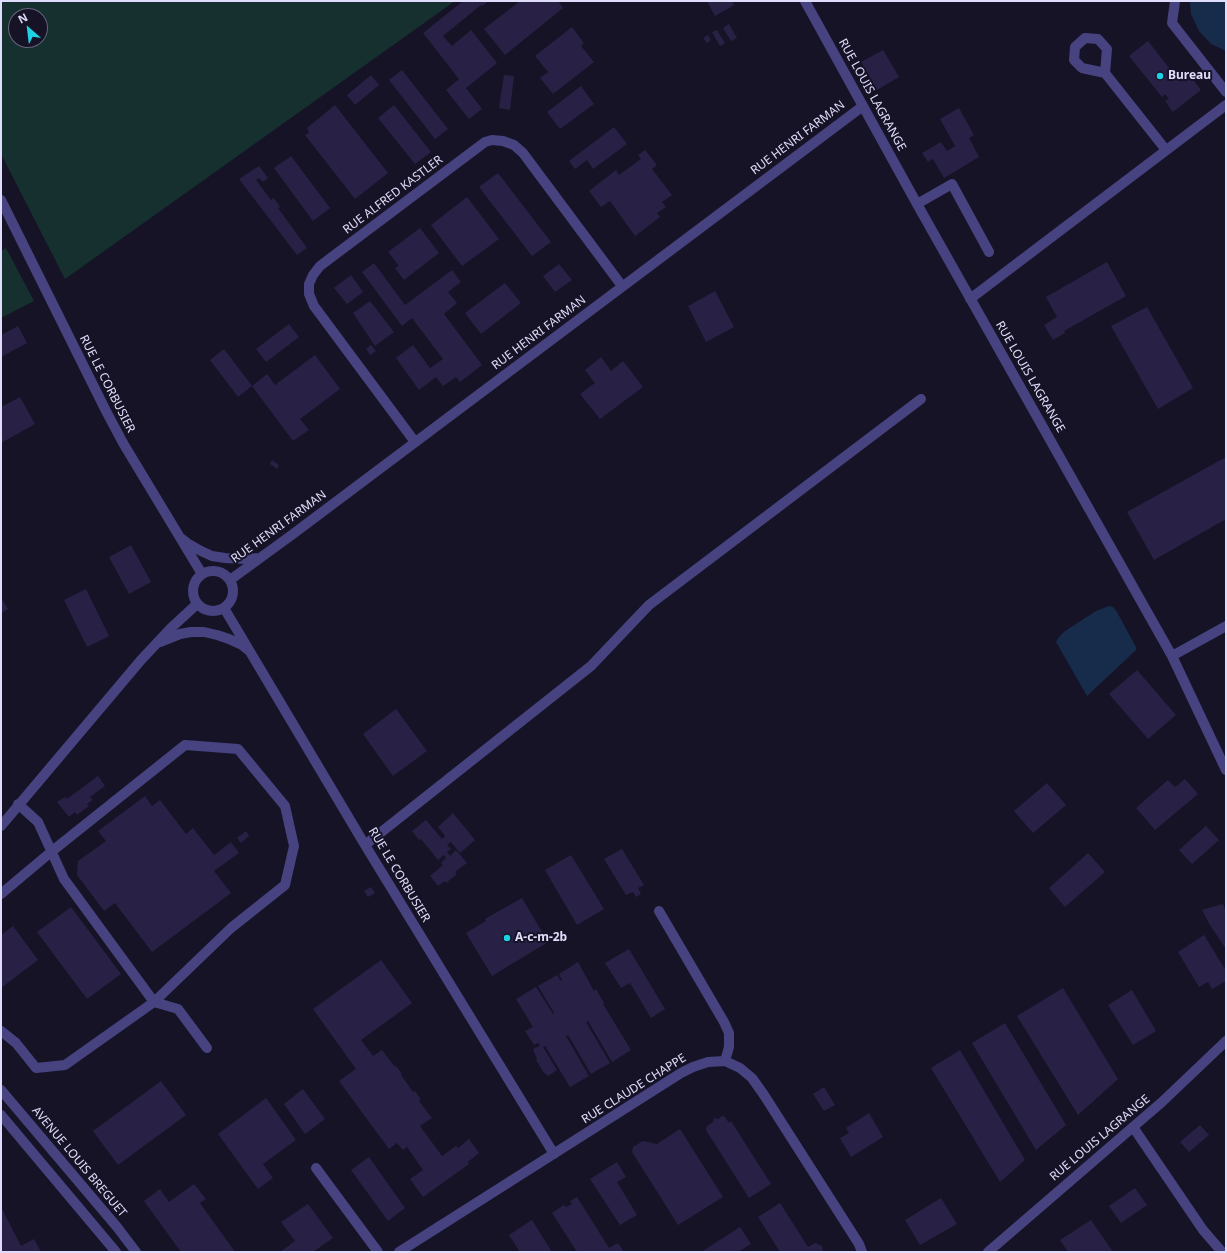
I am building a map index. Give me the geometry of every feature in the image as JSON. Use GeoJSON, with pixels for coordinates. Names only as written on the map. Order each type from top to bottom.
{"type":"FeatureCollection","features":[{"type":"Feature","properties":{"kind":"street","name":"RUE LOUIS LAGRANGE"},"geometry":{"type":"LineString","coordinates":[[805,1],[970,299],[1172,656],[1226,770]]}},
{"type":"Feature","properties":{"kind":"street"},"geometry":{"type":"LineString","coordinates":[[1175,1],[1172,23],[1226,92]]}},
{"type":"Feature","properties":{"kind":"street"},"geometry":{"type":"LineString","coordinates":[[1105,73],[1166,150]]}},
{"type":"Feature","properties":{"kind":"street"},"geometry":{"type":"LineString","coordinates":[[970,299],[1117,194],[1141,175],[1166,150],[1226,105]]}},
{"type":"Feature","properties":{"kind":"street","name":"RUE HENRI FARMAN"},"geometry":{"type":"LineString","coordinates":[[230,580],[863,106]]}},
{"type":"Feature","properties":{"kind":"street","name":"RUE ALFRED KASTLER"},"geometry":{"type":"LineString","coordinates":[[415,442],[314,306],[309,294],[309,284],[313,275],[320,266],[485,142],[492,140],[514,144],[523,153],[622,286]]}},
{"type":"Feature","properties":{"kind":"street"},"geometry":{"type":"LineString","coordinates":[[917,204],[952,184],[989,252]]}},
{"type":"Feature","properties":{"kind":"street","name":"RUE LE CORBUSIER"},"geometry":{"type":"LineString","coordinates":[[1,200],[123,443],[202,574]]}},
{"type":"Feature","properties":{"kind":"street"},"geometry":{"type":"LineString","coordinates":[[365,845],[591,666],[648,605],[921,399]]}},
{"type":"Feature","properties":{"kind":"street"},"geometry":{"type":"LineString","coordinates":[[179,536],[187,543],[212,556],[238,559],[260,558]]}},
{"type":"Feature","properties":{"kind":"street"},"geometry":{"type":"LineString","coordinates":[[212,570],[225,575],[230,580],[233,586],[233,594],[227,606],[215,612],[209,612],[197,604],[192,594],[192,587],[195,581],[202,574],[212,570]]}},
{"type":"Feature","properties":{"kind":"street"},"geometry":{"type":"LineString","coordinates":[[1,826],[18,804],[157,643],[197,604]]}},
{"type":"Feature","properties":{"kind":"street","name":"RUE LE CORBUSIER"},"geometry":{"type":"LineString","coordinates":[[224,608],[365,845],[554,1154]]}},
{"type":"Feature","properties":{"kind":"street"},"geometry":{"type":"LineString","coordinates":[[1172,656],[1226,626]]}},
{"type":"Feature","properties":{"kind":"street"},"geometry":{"type":"LineString","coordinates":[[157,643],[180,634],[204,632],[217,634],[242,645],[250,651]]}},
{"type":"Feature","properties":{"kind":"street"},"geometry":{"type":"LineString","coordinates":[[1,894],[185,744],[238,749],[285,806],[294,846],[285,885],[231,928],[154,1002],[65,1065],[36,1068],[16,1043],[1,1031]]}},
{"type":"Feature","properties":{"kind":"street"},"geometry":{"type":"LineString","coordinates":[[18,804],[38,822],[64,879],[154,1002],[178,1009],[206,1048]]}},
{"type":"Feature","properties":{"kind":"street"},"geometry":{"type":"LineString","coordinates":[[659,911],[729,1033],[729,1047],[725,1061],[740,1068],[752,1078],[859,1244],[862,1252]]}},
{"type":"Feature","properties":{"kind":"street","name":"RUE LOUIS LAGRANGE"},"geometry":{"type":"LineString","coordinates":[[988,1252],[1162,1102],[1226,1040]]}},
{"type":"Feature","properties":{"kind":"street","name":"RUE CLAUDE CHAPPE"},"geometry":{"type":"LineString","coordinates":[[399,1252],[681,1073],[708,1062],[725,1061]]}},
{"type":"Feature","properties":{"kind":"street","name":"AVENUE LOUIS BREGUET"},"geometry":{"type":"LineString","coordinates":[[1,1090],[117,1227],[136,1252]]}},
{"type":"Feature","properties":{"kind":"street"},"geometry":{"type":"LineString","coordinates":[[1,1114],[116,1252]]}},
{"type":"Feature","properties":{"kind":"street"},"geometry":{"type":"LineString","coordinates":[[1133,1127],[1199,1224],[1222,1252]]}},
{"type":"Feature","properties":{"kind":"street"},"geometry":{"type":"LineString","coordinates":[[316,1168],[378,1252]]}},
{"type":"Feature","properties":{"kind":"green space"},"geometry":{"type":"Polygon","coordinates":[[[1,1],[455,1],[65,279],[1,154],[1,1]]]}},
{"type":"Feature","properties":{"kind":"green space"},"geometry":{"type":"Polygon","coordinates":[[[6,248],[34,301],[1,318],[1,251],[6,248]]]}},
{"type":"Feature","properties":{"kind":"water"},"geometry":{"type":"Polygon","coordinates":[[[1190,1],[1226,1],[1226,51],[1211,44],[1199,31],[1191,14],[1190,1]]]}},
{"type":"Feature","properties":{"kind":"water"},"geometry":{"type":"Polygon","coordinates":[[[1109,606],[1113,607],[1117,612],[1136,647],[1136,650],[1087,696],[1056,642],[1065,631],[1096,611],[1109,606]]]}},
{"type":"Feature","properties":{"kind":"building"},"geometry":{"type":"Polygon","coordinates":[[[463,1],[489,1],[482,6],[481,5],[443,36],[452,46],[471,30],[497,63],[466,88],[482,109],[469,119],[446,90],[459,79],[423,33],[463,1]]]}},
{"type":"Feature","properties":{"kind":"building"},"geometry":{"type":"Polygon","coordinates":[[[520,1],[558,1],[563,8],[505,55],[484,29],[520,1]]]}},
{"type":"Feature","properties":{"kind":"building"},"geometry":{"type":"Polygon","coordinates":[[[707,1],[732,1],[734,5],[715,16],[707,1]]]}},
{"type":"Feature","properties":{"kind":"building"},"geometry":{"type":"Polygon","coordinates":[[[729,24],[737,38],[731,41],[723,28],[729,24]]]}},
{"type":"Feature","properties":{"kind":"building"},"geometry":{"type":"Polygon","coordinates":[[[572,27],[584,43],[581,46],[594,62],[553,94],[540,78],[548,72],[535,56],[572,27]]]}},
{"type":"Feature","properties":{"kind":"building"},"geometry":{"type":"Polygon","coordinates":[[[717,30],[725,43],[720,46],[712,32],[717,30]]]}},
{"type":"Feature","properties":{"kind":"building"},"geometry":{"type":"Polygon","coordinates":[[[708,35],[711,40],[707,43],[703,38],[708,35]]]}},
{"type":"Feature","properties":{"kind":"building","name":"Bureau"},"geometry":{"type":"Polygon","coordinates":[[[1148,41],[1180,82],[1182,80],[1181,79],[1188,73],[1201,90],[1173,112],[1165,101],[1169,99],[1165,94],[1162,97],[1129,56],[1148,41]]]}},
{"type":"Feature","properties":{"kind":"building"},"geometry":{"type":"Polygon","coordinates":[[[883,50],[899,77],[877,90],[861,62],[883,50]]]}},
{"type":"Feature","properties":{"kind":"building"},"geometry":{"type":"Polygon","coordinates":[[[402,70],[448,129],[435,139],[389,80],[402,70]]]}},
{"type":"Feature","properties":{"kind":"building"},"geometry":{"type":"Polygon","coordinates":[[[371,75],[379,85],[355,105],[347,95],[371,75]]]}},
{"type":"Feature","properties":{"kind":"building"},"geometry":{"type":"Polygon","coordinates":[[[504,75],[514,76],[510,110],[499,108],[504,75]]]}},
{"type":"Feature","properties":{"kind":"building"},"geometry":{"type":"Polygon","coordinates":[[[581,86],[594,104],[560,129],[547,112],[581,86]]]}},
{"type":"Feature","properties":{"kind":"building"},"geometry":{"type":"Polygon","coordinates":[[[335,105],[388,173],[355,199],[305,135],[309,133],[307,128],[335,105]]]}},
{"type":"Feature","properties":{"kind":"building"},"geometry":{"type":"Polygon","coordinates":[[[394,105],[431,152],[415,164],[378,118],[394,105]]]}},
{"type":"Feature","properties":{"kind":"building"},"geometry":{"type":"Polygon","coordinates":[[[959,108],[974,135],[969,138],[979,157],[944,178],[933,159],[928,162],[922,153],[941,142],[947,151],[955,146],[940,119],[959,108]]]}},
{"type":"Feature","properties":{"kind":"building"},"geometry":{"type":"Polygon","coordinates":[[[614,127],[627,144],[593,169],[587,160],[575,169],[569,161],[614,127]]]}},
{"type":"Feature","properties":{"kind":"building"},"geometry":{"type":"Polygon","coordinates":[[[645,150],[657,165],[652,169],[672,195],[662,202],[666,207],[657,213],[660,217],[635,236],[610,201],[601,207],[589,191],[616,170],[619,175],[641,159],[638,155],[645,150]]]}},
{"type":"Feature","properties":{"kind":"building"},"geometry":{"type":"Polygon","coordinates":[[[291,156],[330,208],[313,221],[274,168],[291,156]]]}},
{"type":"Feature","properties":{"kind":"building"},"geometry":{"type":"Polygon","coordinates":[[[259,166],[268,178],[263,182],[259,178],[256,180],[271,200],[274,198],[280,207],[278,208],[307,248],[297,255],[239,179],[259,166]]]}},
{"type":"Feature","properties":{"kind":"building"},"geometry":{"type":"Polygon","coordinates":[[[498,173],[551,242],[532,256],[479,187],[498,173]]]}},
{"type":"Feature","properties":{"kind":"building"},"geometry":{"type":"Polygon","coordinates":[[[467,197],[499,239],[462,266],[431,225],[467,197]]]}},
{"type":"Feature","properties":{"kind":"building"},"geometry":{"type":"Polygon","coordinates":[[[420,228],[439,253],[404,280],[395,268],[399,266],[388,252],[420,228]]]}},
{"type":"Feature","properties":{"kind":"building"},"geometry":{"type":"Polygon","coordinates":[[[1107,262],[1126,296],[1064,331],[1065,333],[1053,340],[1044,325],[1057,317],[1046,297],[1107,262]]]}},
{"type":"Feature","properties":{"kind":"building"},"geometry":{"type":"Polygon","coordinates":[[[374,263],[405,305],[452,270],[461,282],[448,292],[457,303],[444,314],[482,365],[460,382],[456,377],[443,386],[436,377],[419,390],[396,358],[413,345],[430,368],[443,359],[412,318],[402,326],[362,272],[374,263]]]}},
{"type":"Feature","properties":{"kind":"building"},"geometry":{"type":"Polygon","coordinates":[[[559,264],[572,280],[555,292],[543,276],[559,264]]]}},
{"type":"Feature","properties":{"kind":"building"},"geometry":{"type":"Polygon","coordinates":[[[351,275],[363,292],[347,304],[334,288],[351,275]]]}},
{"type":"Feature","properties":{"kind":"building"},"geometry":{"type":"Polygon","coordinates":[[[505,283],[521,303],[481,334],[465,313],[505,283]]]}},
{"type":"Feature","properties":{"kind":"building"},"geometry":{"type":"Polygon","coordinates":[[[715,291],[734,327],[706,342],[688,306],[715,291]]]}},
{"type":"Feature","properties":{"kind":"building"},"geometry":{"type":"Polygon","coordinates":[[[370,301],[394,332],[375,346],[353,313],[370,301]]]}},
{"type":"Feature","properties":{"kind":"building"},"geometry":{"type":"Polygon","coordinates":[[[1147,307],[1193,388],[1158,409],[1111,326],[1147,307]]]}},
{"type":"Feature","properties":{"kind":"building"},"geometry":{"type":"Polygon","coordinates":[[[289,324],[299,337],[266,362],[256,349],[289,324]]]}},
{"type":"Feature","properties":{"kind":"building"},"geometry":{"type":"Polygon","coordinates":[[[18,326],[27,343],[1,357],[1,335],[18,326]]]}},
{"type":"Feature","properties":{"kind":"building"},"geometry":{"type":"Polygon","coordinates":[[[371,345],[376,351],[370,355],[366,349],[371,345]]]}},
{"type":"Feature","properties":{"kind":"building"},"geometry":{"type":"Polygon","coordinates":[[[224,349],[252,386],[238,397],[210,360],[224,349]]]}},
{"type":"Feature","properties":{"kind":"building"},"geometry":{"type":"Polygon","coordinates":[[[315,355],[340,389],[300,419],[309,430],[293,441],[252,386],[267,374],[275,385],[315,355]]]}},
{"type":"Feature","properties":{"kind":"building"},"geometry":{"type":"Polygon","coordinates":[[[601,357],[611,371],[623,361],[643,387],[600,419],[580,394],[595,383],[585,370],[601,357]]]}},
{"type":"Feature","properties":{"kind":"building"},"geometry":{"type":"Polygon","coordinates":[[[20,397],[35,424],[1,443],[1,407],[20,397]]]}},
{"type":"Feature","properties":{"kind":"building"},"geometry":{"type":"Polygon","coordinates":[[[1226,457],[1226,519],[1154,560],[1127,512],[1226,457]]]}},
{"type":"Feature","properties":{"kind":"building"},"geometry":{"type":"Polygon","coordinates":[[[272,460],[279,465],[277,469],[270,464],[272,460]]]}},
{"type":"Feature","properties":{"kind":"building"},"geometry":{"type":"Polygon","coordinates":[[[131,545],[151,582],[129,594],[109,557],[131,545]]]}},
{"type":"Feature","properties":{"kind":"building"},"geometry":{"type":"Polygon","coordinates":[[[86,589],[109,636],[87,647],[64,600],[86,589]]]}},
{"type":"Feature","properties":{"kind":"building"},"geometry":{"type":"Polygon","coordinates":[[[1,598],[8,609],[1,613],[1,598]]]}},
{"type":"Feature","properties":{"kind":"building"},"geometry":{"type":"Polygon","coordinates":[[[1137,670],[1176,715],[1148,739],[1109,694],[1137,670]]]}},
{"type":"Feature","properties":{"kind":"building"},"geometry":{"type":"Polygon","coordinates":[[[396,709],[427,751],[393,776],[363,734],[396,709]]]}},
{"type":"Feature","properties":{"kind":"building"},"geometry":{"type":"Polygon","coordinates":[[[98,776],[105,786],[90,797],[93,800],[87,804],[89,806],[77,815],[75,812],[69,817],[57,802],[65,797],[67,799],[98,776]]]}},
{"type":"Feature","properties":{"kind":"building"},"geometry":{"type":"Polygon","coordinates":[[[1185,779],[1198,794],[1155,830],[1136,808],[1168,780],[1175,787],[1185,779]]]}},
{"type":"Feature","properties":{"kind":"building"},"geometry":{"type":"Polygon","coordinates":[[[1047,783],[1066,805],[1033,833],[1014,811],[1047,783]]]}},
{"type":"Feature","properties":{"kind":"building"},"geometry":{"type":"Polygon","coordinates":[[[145,796],[152,806],[160,800],[186,834],[193,828],[214,855],[231,842],[239,853],[214,871],[231,893],[152,952],[115,903],[104,911],[77,875],[78,861],[106,841],[98,831],[145,796]]]}},
{"type":"Feature","properties":{"kind":"building"},"geometry":{"type":"Polygon","coordinates":[[[453,813],[475,840],[460,853],[451,842],[447,845],[451,849],[447,852],[450,856],[456,850],[467,863],[455,872],[457,874],[446,883],[445,881],[438,886],[430,876],[443,865],[441,863],[446,858],[444,855],[438,860],[421,839],[419,840],[412,831],[426,820],[442,839],[445,836],[438,827],[453,813]]]}},
{"type":"Feature","properties":{"kind":"building"},"geometry":{"type":"Polygon","coordinates":[[[1206,826],[1219,840],[1192,864],[1179,850],[1206,826]]]}},
{"type":"Feature","properties":{"kind":"building"},"geometry":{"type":"Polygon","coordinates":[[[246,831],[249,836],[241,843],[237,838],[246,831]]]}},
{"type":"Feature","properties":{"kind":"building"},"geometry":{"type":"Polygon","coordinates":[[[622,849],[644,885],[638,888],[641,894],[636,897],[633,892],[626,895],[604,859],[622,849]]]}},
{"type":"Feature","properties":{"kind":"building"},"geometry":{"type":"Polygon","coordinates":[[[1088,853],[1105,872],[1065,907],[1049,888],[1088,853]]]}},
{"type":"Feature","properties":{"kind":"building"},"geometry":{"type":"Polygon","coordinates":[[[571,855],[604,909],[577,925],[545,870],[571,855]]]}},
{"type":"Feature","properties":{"kind":"building"},"geometry":{"type":"Polygon","coordinates":[[[371,887],[375,893],[368,897],[364,891],[371,887]]]}},
{"type":"Feature","properties":{"kind":"building","name":"A-c-m-2b"},"geometry":{"type":"Polygon","coordinates":[[[522,898],[548,942],[492,976],[466,933],[486,921],[485,919],[522,898]]]}},
{"type":"Feature","properties":{"kind":"building"},"geometry":{"type":"Polygon","coordinates":[[[1223,904],[1226,913],[1226,949],[1202,910],[1223,904]]]}},
{"type":"Feature","properties":{"kind":"building"},"geometry":{"type":"Polygon","coordinates":[[[71,907],[121,974],[87,999],[37,932],[71,907]]]}},
{"type":"Feature","properties":{"kind":"building"},"geometry":{"type":"Polygon","coordinates":[[[13,926],[38,960],[1,988],[1,935],[13,926]]]}},
{"type":"Feature","properties":{"kind":"building"},"geometry":{"type":"Polygon","coordinates":[[[1204,935],[1226,971],[1226,981],[1212,989],[1208,982],[1199,987],[1178,952],[1204,935]]]}},
{"type":"Feature","properties":{"kind":"building"},"geometry":{"type":"Polygon","coordinates":[[[629,949],[665,1009],[651,1018],[630,983],[621,988],[605,963],[629,949]]]}},
{"type":"Feature","properties":{"kind":"building"},"geometry":{"type":"Polygon","coordinates":[[[381,960],[412,1003],[361,1040],[373,1056],[382,1050],[402,1074],[401,1075],[413,1092],[415,1091],[421,1100],[419,1101],[432,1118],[420,1126],[442,1156],[456,1146],[458,1148],[469,1139],[479,1153],[468,1162],[469,1164],[423,1197],[410,1179],[423,1170],[407,1147],[403,1150],[397,1143],[389,1149],[339,1081],[356,1069],[313,1009],[381,960]]]}},
{"type":"Feature","properties":{"kind":"building"},"geometry":{"type":"Polygon","coordinates":[[[578,962],[594,991],[596,989],[604,1003],[603,1004],[631,1050],[612,1062],[588,1021],[586,1022],[610,1063],[591,1074],[568,1035],[566,1036],[589,1076],[570,1087],[545,1046],[543,1047],[557,1070],[548,1076],[544,1073],[536,1060],[537,1059],[533,1050],[540,1046],[538,1043],[534,1045],[525,1031],[533,1027],[516,999],[536,987],[553,1014],[554,1013],[538,986],[557,975],[561,981],[562,980],[559,974],[578,962]]]}},
{"type":"Feature","properties":{"kind":"building"},"geometry":{"type":"Polygon","coordinates":[[[1063,988],[1118,1079],[1078,1115],[1017,1016],[1063,988]]]}},
{"type":"Feature","properties":{"kind":"building"},"geometry":{"type":"Polygon","coordinates":[[[1132,990],[1156,1031],[1133,1045],[1108,1005],[1132,990]]]}},
{"type":"Feature","properties":{"kind":"building"},"geometry":{"type":"Polygon","coordinates":[[[1005,1023],[1066,1125],[1036,1150],[972,1043],[1005,1023]]]}},
{"type":"Feature","properties":{"kind":"building"},"geometry":{"type":"Polygon","coordinates":[[[960,1050],[1025,1160],[1000,1182],[931,1068],[960,1050]]]}},
{"type":"Feature","properties":{"kind":"building"},"geometry":{"type":"Polygon","coordinates":[[[161,1081],[186,1115],[118,1165],[93,1131],[161,1081]]]}},
{"type":"Feature","properties":{"kind":"building"},"geometry":{"type":"Polygon","coordinates":[[[824,1087],[835,1105],[824,1111],[813,1094],[824,1087]]]}},
{"type":"Feature","properties":{"kind":"building"},"geometry":{"type":"Polygon","coordinates":[[[303,1089],[325,1119],[305,1134],[284,1104],[303,1089]]]}},
{"type":"Feature","properties":{"kind":"building"},"geometry":{"type":"Polygon","coordinates":[[[266,1098],[296,1140],[263,1164],[273,1178],[258,1189],[218,1134],[266,1098]]]}},
{"type":"Feature","properties":{"kind":"building"},"geometry":{"type":"Polygon","coordinates":[[[869,1113],[883,1137],[851,1157],[840,1138],[849,1133],[846,1128],[869,1113]]]}},
{"type":"Feature","properties":{"kind":"building"},"geometry":{"type":"Polygon","coordinates":[[[722,1116],[725,1117],[729,1123],[731,1121],[771,1184],[749,1198],[706,1130],[707,1126],[713,1122],[714,1118],[718,1119],[722,1116]]]}},
{"type":"Feature","properties":{"kind":"building"},"geometry":{"type":"Polygon","coordinates":[[[1200,1125],[1209,1135],[1189,1152],[1180,1142],[1200,1125]]]}},
{"type":"Feature","properties":{"kind":"building"},"geometry":{"type":"Polygon","coordinates":[[[680,1129],[723,1197],[678,1225],[632,1152],[633,1147],[643,1141],[657,1144],[680,1129]]]}},
{"type":"Feature","properties":{"kind":"building"},"geometry":{"type":"Polygon","coordinates":[[[369,1157],[405,1208],[388,1221],[351,1170],[369,1157]]]}},
{"type":"Feature","properties":{"kind":"building"},"geometry":{"type":"Polygon","coordinates":[[[617,1162],[626,1177],[617,1182],[637,1215],[620,1225],[590,1179],[617,1162]]]}},
{"type":"Feature","properties":{"kind":"building"},"geometry":{"type":"Polygon","coordinates":[[[194,1184],[206,1199],[200,1203],[235,1252],[181,1252],[144,1201],[160,1189],[169,1202],[194,1184]]]}},
{"type":"Feature","properties":{"kind":"building"},"geometry":{"type":"Polygon","coordinates":[[[1135,1188],[1147,1205],[1121,1223],[1109,1206],[1135,1188]]]}},
{"type":"Feature","properties":{"kind":"building"},"geometry":{"type":"Polygon","coordinates":[[[577,1197],[609,1248],[618,1243],[624,1252],[577,1252],[552,1213],[564,1205],[566,1207],[572,1204],[570,1201],[577,1197]]]}},
{"type":"Feature","properties":{"kind":"building"},"geometry":{"type":"Polygon","coordinates":[[[941,1198],[957,1224],[920,1245],[905,1220],[941,1198]]]}},
{"type":"Feature","properties":{"kind":"building"},"geometry":{"type":"Polygon","coordinates":[[[780,1203],[808,1247],[815,1243],[822,1246],[823,1252],[780,1252],[758,1217],[780,1203]]]}},
{"type":"Feature","properties":{"kind":"building"},"geometry":{"type":"Polygon","coordinates":[[[308,1204],[333,1238],[313,1252],[280,1252],[295,1241],[281,1222],[308,1204]]]}},
{"type":"Feature","properties":{"kind":"building"},"geometry":{"type":"Polygon","coordinates":[[[1,1207],[21,1246],[34,1239],[41,1252],[1,1252],[1,1207]]]}},
{"type":"Feature","properties":{"kind":"building"},"geometry":{"type":"Polygon","coordinates":[[[532,1220],[552,1252],[520,1252],[509,1235],[532,1220]]]}},
{"type":"Feature","properties":{"kind":"building"},"geometry":{"type":"Polygon","coordinates":[[[1091,1220],[1113,1252],[1068,1252],[1060,1240],[1091,1220]]]}},
{"type":"Feature","properties":{"kind":"building"},"geometry":{"type":"Polygon","coordinates":[[[740,1227],[751,1244],[738,1252],[701,1252],[740,1227]]]}},
{"type":"Feature","properties":{"kind":"place","name":"Bureau"},"geometry":{"type":"Point","coordinates":[1160,76]}},
{"type":"Feature","properties":{"kind":"place","name":"A-c-m-2b"},"geometry":{"type":"Point","coordinates":[507,938]}}]}
